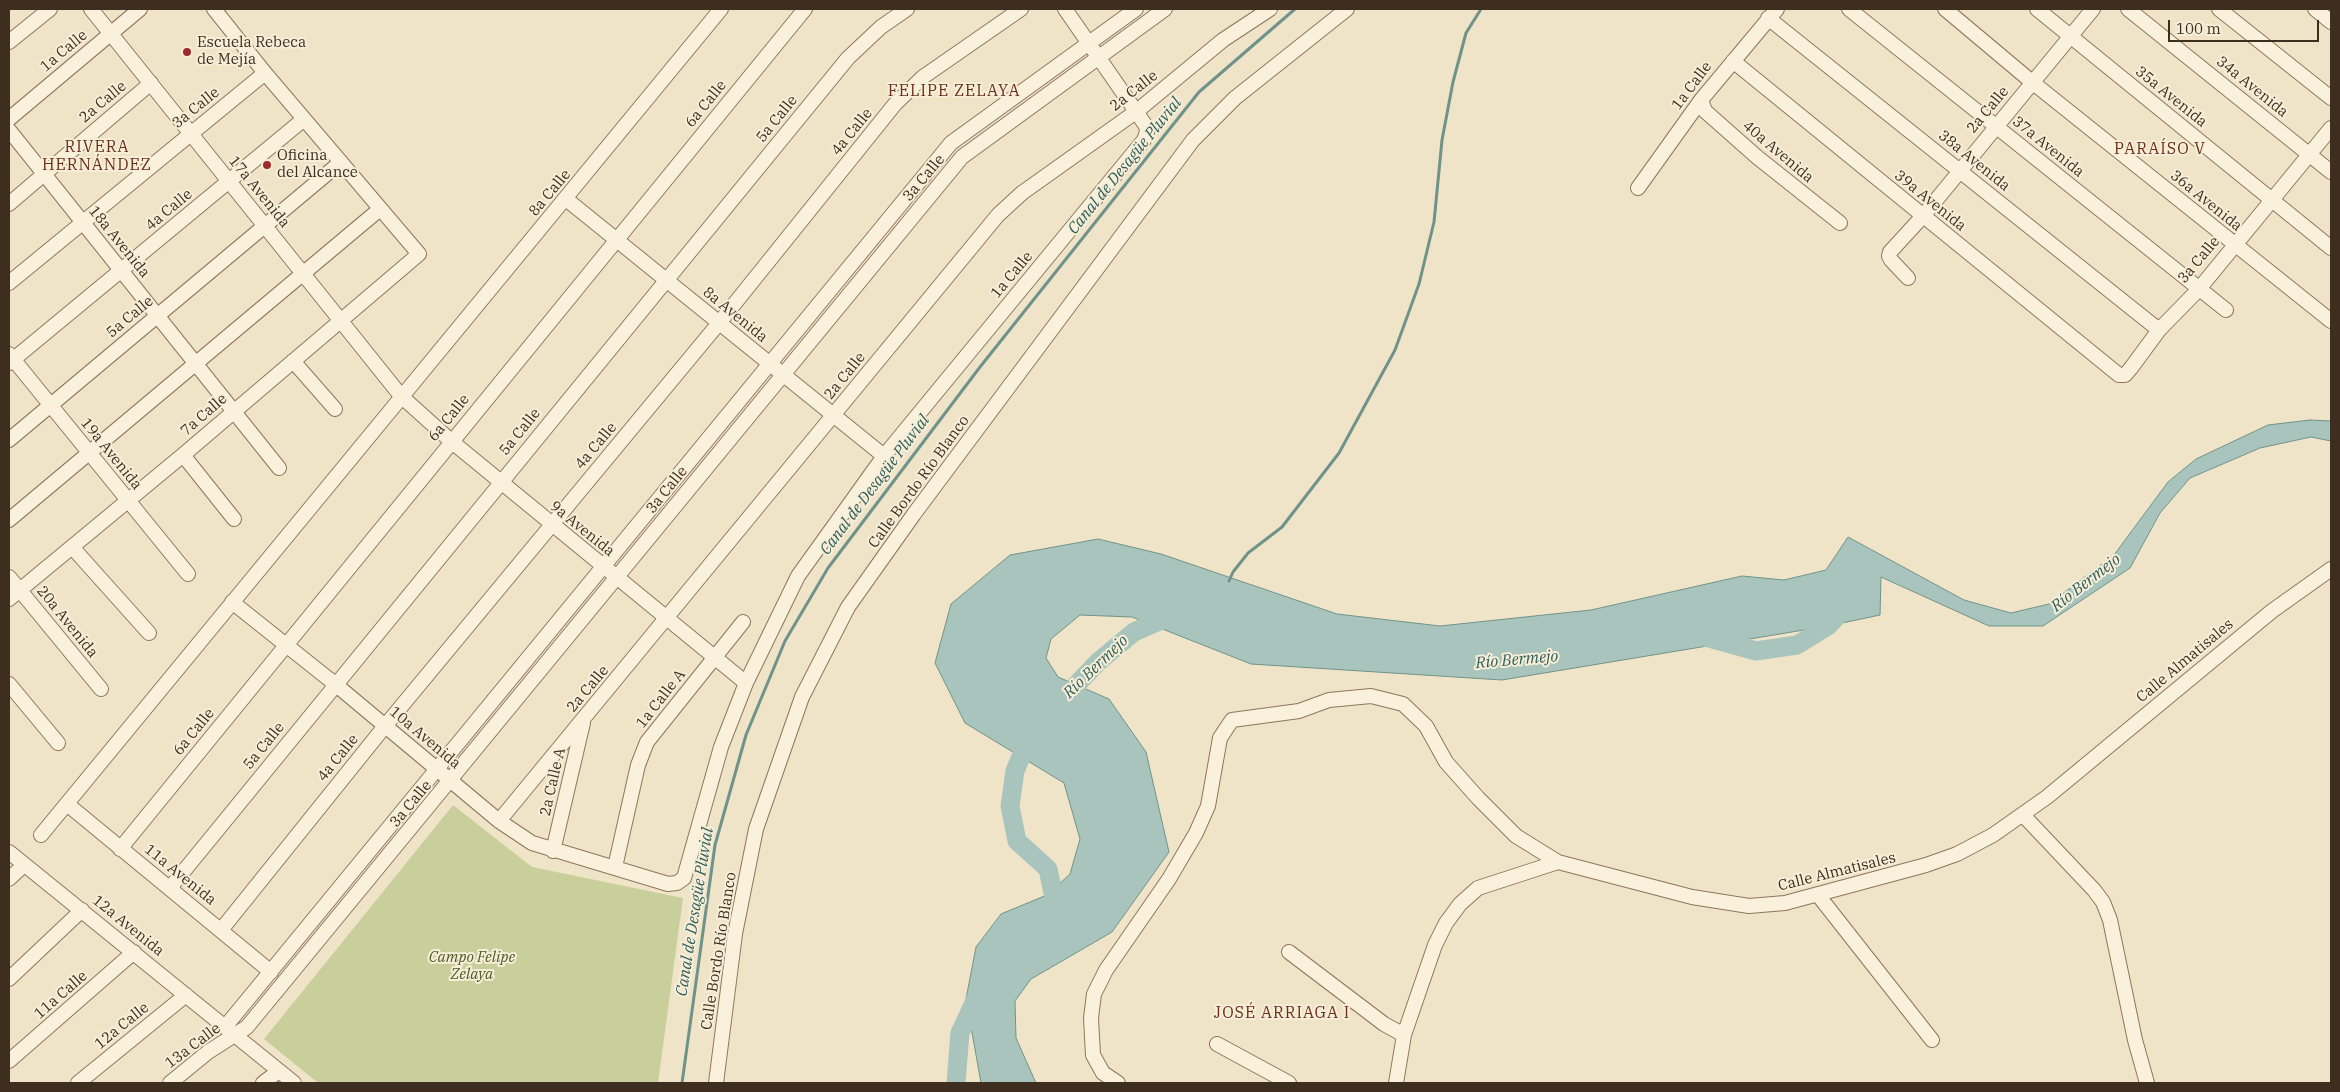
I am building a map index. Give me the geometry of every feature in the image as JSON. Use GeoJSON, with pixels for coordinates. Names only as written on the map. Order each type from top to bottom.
{"type":"FeatureCollection","features":[{"type":"Feature","properties":{"kind":"street"},"geometry":{"type":"LineString","coordinates":[[9,42],[50,9]]}},
{"type":"Feature","properties":{"kind":"street","name":"17a Avenida"},"geometry":{"type":"LineString","coordinates":[[91,9],[401,396]]}},
{"type":"Feature","properties":{"kind":"street","name":"1a Calle"},"geometry":{"type":"LineString","coordinates":[[9,120],[140,9]]}},
{"type":"Feature","properties":{"kind":"street"},"geometry":{"type":"LineString","coordinates":[[9,520],[380,209],[265,73],[214,9]]}},
{"type":"Feature","properties":{"kind":"street","name":"8a Calle"},"geometry":{"type":"LineString","coordinates":[[41,835],[721,9]]}},
{"type":"Feature","properties":{"kind":"street","name":"6a Calle"},"geometry":{"type":"LineString","coordinates":[[120,849],[285,644],[805,9]]}},
{"type":"Feature","properties":{"kind":"street","name":"5a Calle"},"geometry":{"type":"LineString","coordinates":[[170,888],[848,58],[881,27],[907,9]]}},
{"type":"Feature","properties":{"kind":"street","name":"4a Calle"},"geometry":{"type":"LineString","coordinates":[[221,930],[386,726],[719,323],[895,104],[923,77],[1021,9]]}},
{"type":"Feature","properties":{"kind":"street"},"geometry":{"type":"LineString","coordinates":[[1065,9],[1136,111]]}},
{"type":"Feature","properties":{"kind":"street","name":"3a Calle"},"geometry":{"type":"LineString","coordinates":[[230,1031],[271,972],[951,142],[1136,9]]}},
{"type":"Feature","properties":{"kind":"street","name":"3a Calle"},"geometry":{"type":"LineString","coordinates":[[230,1031],[247,1027],[962,157],[1165,9]]}},
{"type":"Feature","properties":{"kind":"street","name":"2a Calle"},"geometry":{"type":"LineString","coordinates":[[499,821],[998,215],[1022,193],[1136,111],[1223,40],[1270,9]]}},
{"type":"Feature","properties":{"kind":"street","name":"Calle Bordo Río Blanco"},"geometry":{"type":"LineString","coordinates":[[716,1083],[735,934],[756,829],[802,697],[848,607],[926,498],[1193,140],[1258,79],[1347,9]]}},
{"type":"Feature","properties":{"kind":"street","name":"37a Avenida"},"geometry":{"type":"LineString","coordinates":[[1850,9],[2226,310]]}},
{"type":"Feature","properties":{"kind":"street","name":"36a Avenida"},"geometry":{"type":"LineString","coordinates":[[1945,9],[2032,82],[2331,321]]}},
{"type":"Feature","properties":{"kind":"street","name":"35a Avenida"},"geometry":{"type":"LineString","coordinates":[[2038,9],[2331,248]]}},
{"type":"Feature","properties":{"kind":"street","name":"2a Calle"},"geometry":{"type":"LineString","coordinates":[[1908,278],[1889,256],[2093,9]]}},
{"type":"Feature","properties":{"kind":"street","name":"34a Avenida"},"geometry":{"type":"LineString","coordinates":[[2128,9],[2331,172]]}},
{"type":"Feature","properties":{"kind":"street"},"geometry":{"type":"LineString","coordinates":[[2219,9],[2331,98]]}},
{"type":"Feature","properties":{"kind":"street"},"geometry":{"type":"LineString","coordinates":[[2315,9],[2331,22]]}},
{"type":"Feature","properties":{"kind":"street","name":"1a Calle"},"geometry":{"type":"LineString","coordinates":[[1638,188],[1701,100],[1773,13]]}},
{"type":"Feature","properties":{"kind":"street","name":"38a Avenida"},"geometry":{"type":"LineString","coordinates":[[1773,13],[1959,171],[2159,330]]}},
{"type":"Feature","properties":{"kind":"street","name":"39a Avenida"},"geometry":{"type":"LineString","coordinates":[[1733,60],[2107,366]]}},
{"type":"Feature","properties":{"kind":"street","name":"3a Calle"},"geometry":{"type":"LineString","coordinates":[[9,283],[82,221],[265,73]]}},
{"type":"Feature","properties":{"kind":"street","name":"2a Calle"},"geometry":{"type":"LineString","coordinates":[[9,204],[151,83]]}},
{"type":"Feature","properties":{"kind":"street","name":"40a Avenida"},"geometry":{"type":"LineString","coordinates":[[1701,100],[1705,111],[1757,157],[1840,223]]}},
{"type":"Feature","properties":{"kind":"street","name":"1a Calle"},"geometry":{"type":"LineString","coordinates":[[884,456],[1139,148],[1147,132],[1136,111]]}},
{"type":"Feature","properties":{"kind":"street","name":"4a Calle"},"geometry":{"type":"LineString","coordinates":[[10,359],[304,119]]}},
{"type":"Feature","properties":{"kind":"street","name":"3a Calle"},"geometry":{"type":"LineString","coordinates":[[2107,366],[2118,375],[2125,375],[2159,330],[2199,289],[2331,128]]}},
{"type":"Feature","properties":{"kind":"street","name":"18a Avenida"},"geometry":{"type":"LineString","coordinates":[[9,130],[278,468]]}},
{"type":"Feature","properties":{"kind":"street","name":"5a Calle"},"geometry":{"type":"LineString","coordinates":[[9,440],[341,162]]}},
{"type":"Feature","properties":{"kind":"street","name":"8a Avenida"},"geometry":{"type":"LineString","coordinates":[[566,199],[884,456]]}},
{"type":"Feature","properties":{"kind":"street","name":"7a Calle"},"geometry":{"type":"LineString","coordinates":[[14,594],[183,455],[419,254],[380,209]]}},
{"type":"Feature","properties":{"kind":"street","name":"19a Avenida"},"geometry":{"type":"LineString","coordinates":[[10,359],[188,574]]}},
{"type":"Feature","properties":{"kind":"street"},"geometry":{"type":"LineString","coordinates":[[293,361],[335,409]]}},
{"type":"Feature","properties":{"kind":"street","name":"9a Avenida"},"geometry":{"type":"LineString","coordinates":[[401,396],[451,442],[746,683]]}},
{"type":"Feature","properties":{"kind":"street"},"geometry":{"type":"LineString","coordinates":[[183,455],[234,519]]}},
{"type":"Feature","properties":{"kind":"street"},"geometry":{"type":"LineString","coordinates":[[746,683],[798,576],[884,456]]}},
{"type":"Feature","properties":{"kind":"street"},"geometry":{"type":"LineString","coordinates":[[72,547],[150,633]]}},
{"type":"Feature","properties":{"kind":"street","name":"Calle Almatisales"},"geometry":{"type":"LineString","coordinates":[[1118,1083],[1103,1073],[1093,1055],[1091,1018],[1094,994],[1106,970],[1169,879],[1196,833],[1208,806],[1220,738],[1232,720],[1242,717],[1272,716],[1299,710],[1329,700],[1371,696],[1402,704],[1426,726],[1446,762],[1478,798],[1516,836],[1558,862],[1692,898],[1749,906],[1785,903],[1926,865],[1957,854],[1993,835],[2023,815],[2272,611],[2331,569]]}},
{"type":"Feature","properties":{"kind":"street","name":"20a Avenida"},"geometry":{"type":"LineString","coordinates":[[9,577],[14,594],[101,689]]}},
{"type":"Feature","properties":{"kind":"street","name":"10a Avenida"},"geometry":{"type":"LineString","coordinates":[[232,602],[335,684],[499,821],[532,843],[553,851],[604,866],[615,867],[668,884],[677,883],[684,878],[721,747],[746,683]]}},
{"type":"Feature","properties":{"kind":"street","name":"1a Calle A"},"geometry":{"type":"LineString","coordinates":[[615,867],[638,765],[647,742],[743,622]]}},
{"type":"Feature","properties":{"kind":"street"},"geometry":{"type":"LineString","coordinates":[[9,684],[58,743]]}},
{"type":"Feature","properties":{"kind":"street","name":"2a Calle A"},"geometry":{"type":"LineString","coordinates":[[553,851],[584,720]]}},
{"type":"Feature","properties":{"kind":"street","name":"11a Avenida"},"geometry":{"type":"LineString","coordinates":[[67,804],[271,972]]}},
{"type":"Feature","properties":{"kind":"street"},"geometry":{"type":"LineString","coordinates":[[2023,815],[2103,902],[2110,920],[2135,1040],[2147,1083]]}},
{"type":"Feature","properties":{"kind":"street","name":"12a Avenida"},"geometry":{"type":"LineString","coordinates":[[9,852],[294,1083]]}},
{"type":"Feature","properties":{"kind":"street"},"geometry":{"type":"LineString","coordinates":[[1396,1083],[1404,1035],[1435,944],[1446,923],[1460,904],[1478,888],[1558,862]]}},
{"type":"Feature","properties":{"kind":"street"},"geometry":{"type":"LineString","coordinates":[[9,879],[24,865]]}},
{"type":"Feature","properties":{"kind":"street"},"geometry":{"type":"LineString","coordinates":[[1818,895],[1932,1040]]}},
{"type":"Feature","properties":{"kind":"street"},"geometry":{"type":"LineString","coordinates":[[9,979],[82,910]]}},
{"type":"Feature","properties":{"kind":"street","name":"11a Calle"},"geometry":{"type":"LineString","coordinates":[[9,1061],[134,952]]}},
{"type":"Feature","properties":{"kind":"street"},"geometry":{"type":"LineString","coordinates":[[1289,952],[1384,1024],[1404,1035]]}},
{"type":"Feature","properties":{"kind":"street","name":"12a Calle"},"geometry":{"type":"LineString","coordinates":[[78,1083],[186,995]]}},
{"type":"Feature","properties":{"kind":"street","name":"13a Calle"},"geometry":{"type":"LineString","coordinates":[[170,1083],[230,1031]]}},
{"type":"Feature","properties":{"kind":"street"},"geometry":{"type":"LineString","coordinates":[[1217,1044],[1289,1083]]}},
{"type":"Feature","properties":{"kind":"street"},"geometry":{"type":"LineString","coordinates":[[264,1083],[279,1071]]}},
{"type":"Feature","properties":{"kind":"green space","name":"Campo Felipe Zelaya"},"geometry":{"type":"Polygon","coordinates":[[[453,805],[532,867],[683,898],[658,1083],[318,1083],[264,1039],[453,805]]]}},
{"type":"Feature","properties":{"kind":"water"},"geometry":{"type":"Polygon","coordinates":[[[2310,420],[2331,421],[2331,441],[2311,437],[2260,448],[2190,478],[2160,513],[2130,568],[2043,626],[1989,626],[1881,577],[1880,615],[1828,626],[1502,680],[1251,664],[1132,617],[1080,615],[1051,639],[1046,658],[1058,677],[1109,699],[1146,752],[1169,852],[1112,932],[1031,979],[1015,1001],[1016,1038],[1036,1083],[981,1083],[966,999],[976,947],[1001,914],[1047,895],[1070,874],[1080,839],[1064,783],[965,723],[935,663],[951,604],[1010,555],[1098,539],[1161,554],[1337,614],[1440,626],[1591,610],[1742,576],[1784,580],[1826,570],[1848,537],[1964,600],[2011,613],[2049,604],[2114,555],[2168,482],[2196,459],[2268,425],[2310,420]]]}},
{"type":"Feature","properties":{"kind":"waterway","name":"Canal de Desagüe Pluvial"},"geometry":{"type":"LineString","coordinates":[[682,1083],[715,845],[746,735],[785,641],[828,568],[980,367],[1199,92],[1295,9]]}},
{"type":"Feature","properties":{"kind":"waterway"},"geometry":{"type":"LineString","coordinates":[[1229,581],[1233,572],[1248,553],[1282,527],[1339,453],[1395,350],[1419,284],[1434,222],[1442,140],[1453,82],[1466,33],[1481,9]]}},
{"type":"Feature","properties":{"kind":"waterway","name":"Río Bermejo"},"geometry":{"type":"LineString","coordinates":[[1702,636],[1756,651],[1797,645],[1828,626],[1844,609]]}},
{"type":"Feature","properties":{"kind":"waterway","name":"Río Bermejo"},"geometry":{"type":"LineString","coordinates":[[1060,702],[1098,662],[1134,632],[1173,615]]}},
{"type":"Feature","properties":{"kind":"waterway","name":"Río Bermejo"},"geometry":{"type":"LineString","coordinates":[[1030,735],[1015,771],[1010,806],[1017,841],[1048,869],[1054,898],[1052,914]]}},
{"type":"Feature","properties":{"kind":"waterway","name":"Río Bermejo"},"geometry":{"type":"LineString","coordinates":[[956,1083],[960,1033],[979,992]]}},
{"type":"Feature","properties":{"kind":"place","name":"Escuela Rebeca de Mejía"},"geometry":{"type":"Point","coordinates":[187,52]}},
{"type":"Feature","properties":{"kind":"place","name":"Oficina del Alcance"},"geometry":{"type":"Point","coordinates":[267,165]}},
{"type":"Feature","properties":{"kind":"district","name":"FELIPE ZELAYA"},"geometry":{"type":"Point","coordinates":[954,91]}},
{"type":"Feature","properties":{"kind":"district","name":"PARAÍSO V"},"geometry":{"type":"Point","coordinates":[2160,149]}},
{"type":"Feature","properties":{"kind":"district","name":"RIVERA HERNÁNDEZ"},"geometry":{"type":"Point","coordinates":[97,156]}},
{"type":"Feature","properties":{"kind":"district","name":"JOSÉ ARRIAGA I"},"geometry":{"type":"Point","coordinates":[1282,1013]}}]}
